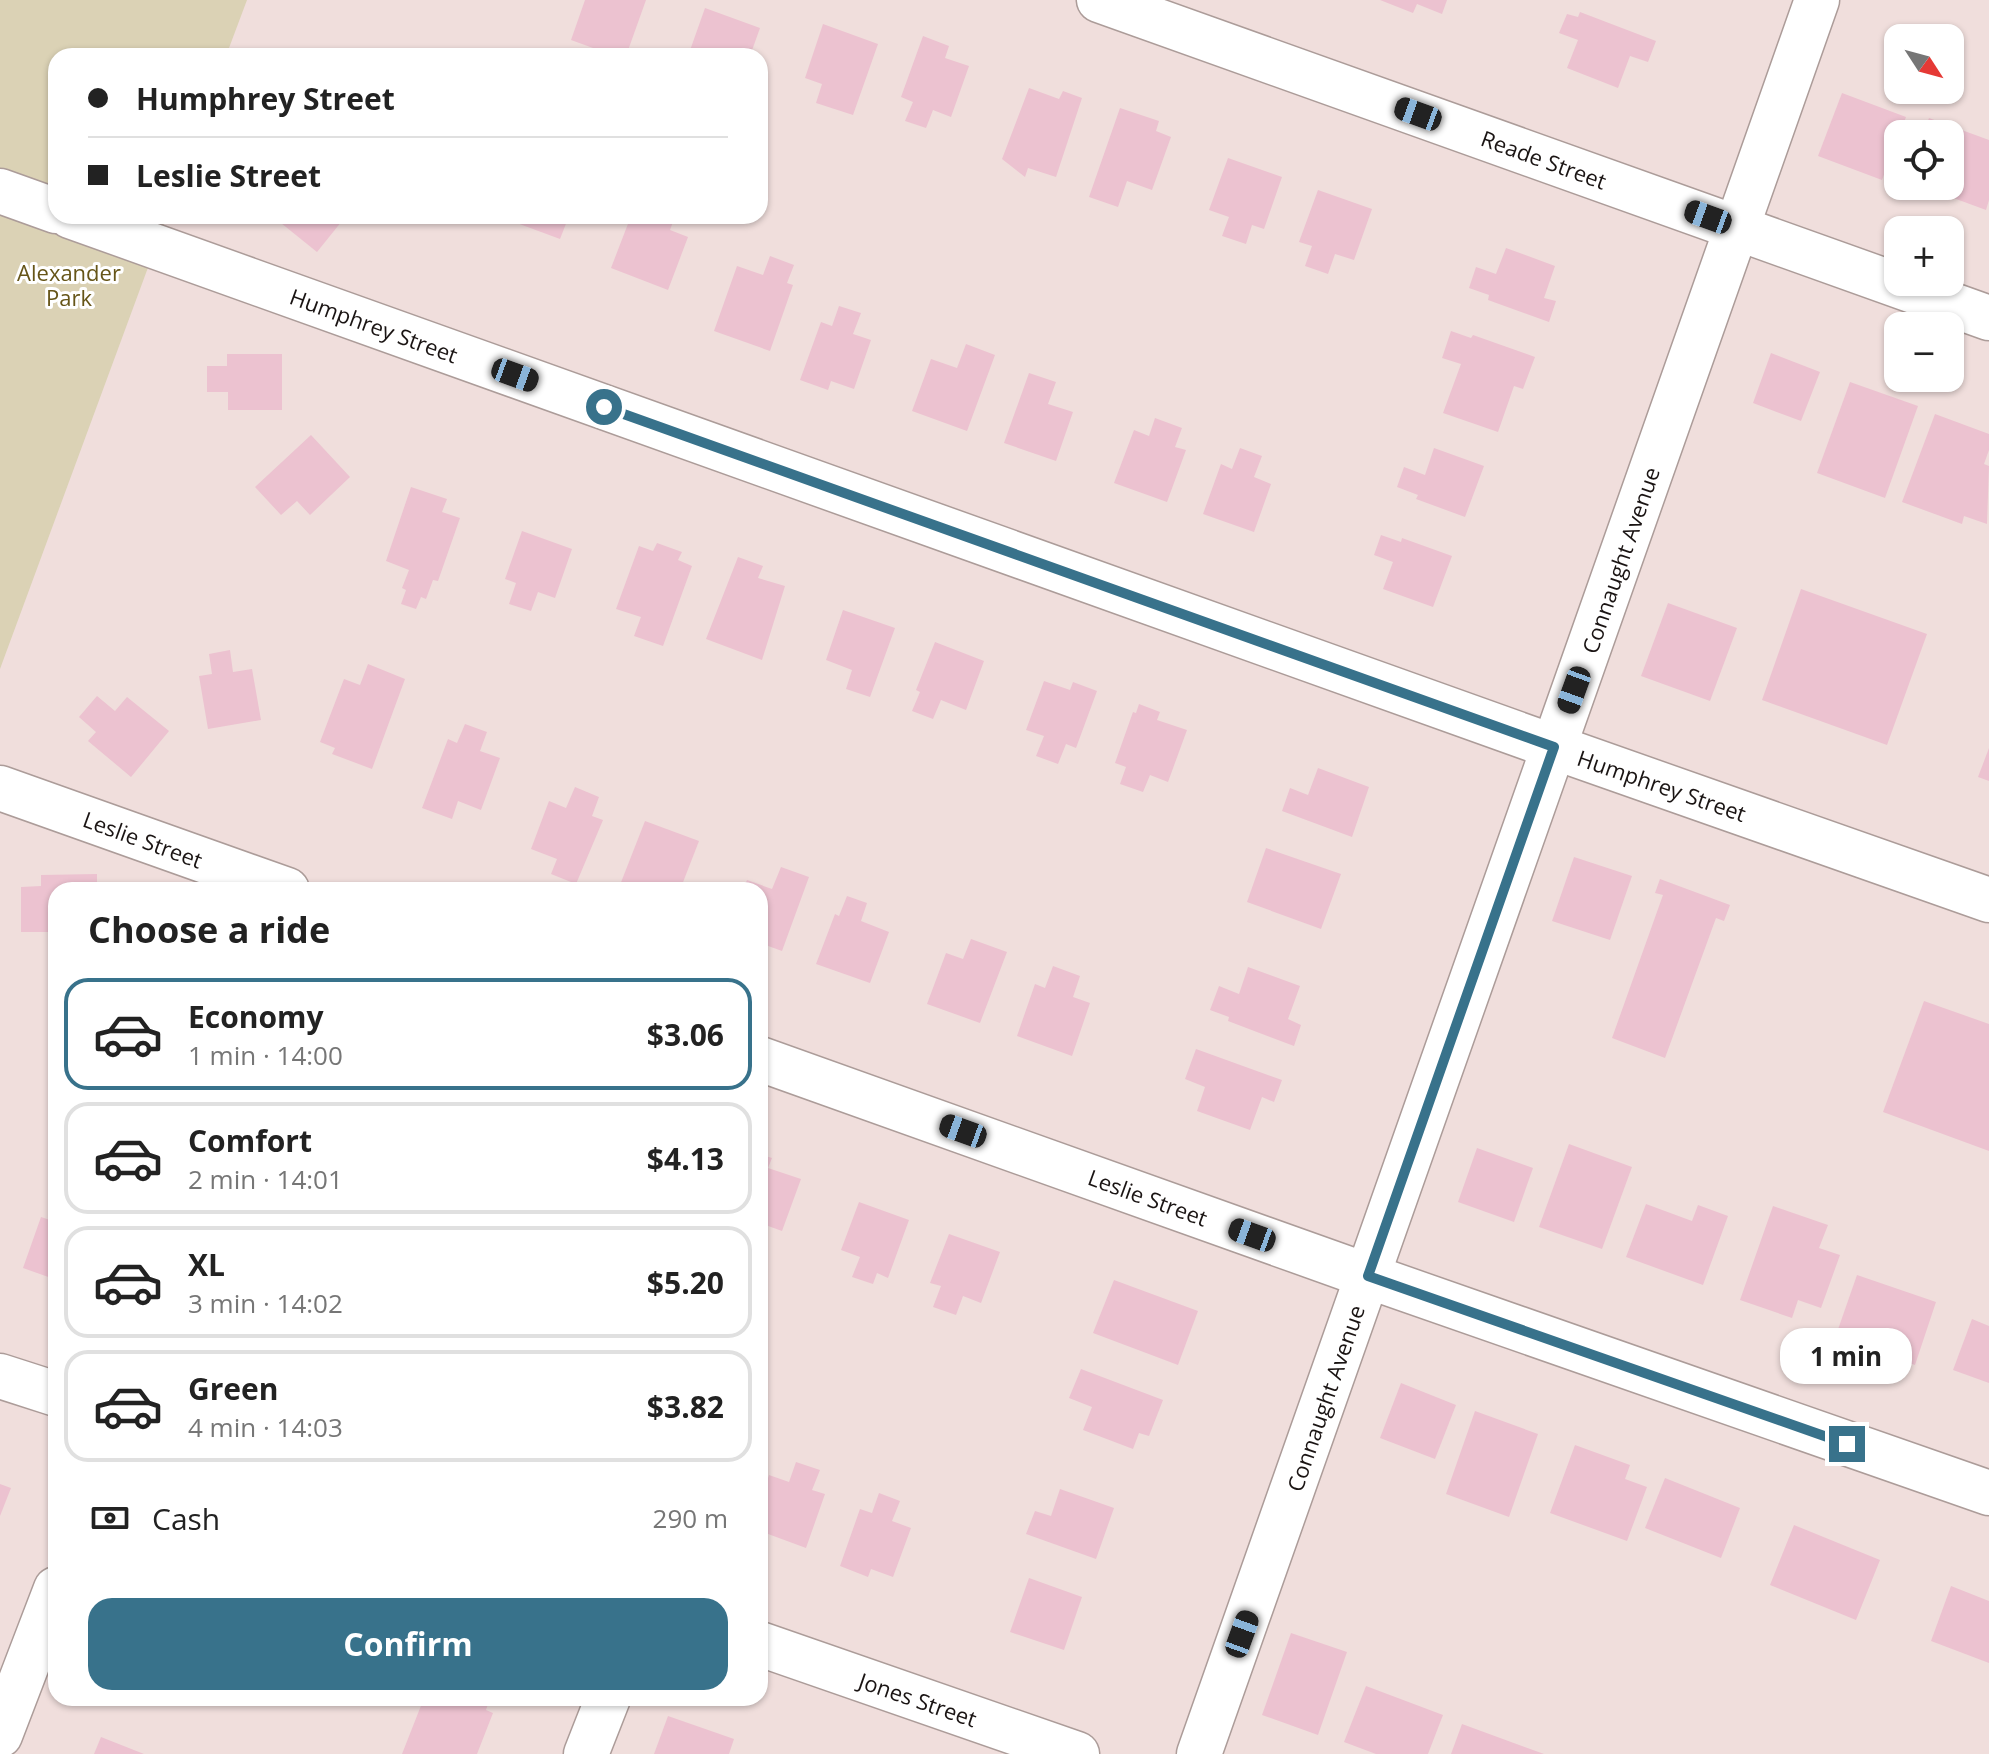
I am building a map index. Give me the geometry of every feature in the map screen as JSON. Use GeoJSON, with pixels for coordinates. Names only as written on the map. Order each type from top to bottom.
{"type":"FeatureCollection","features":[{"type":"Feature","properties":{"kind":"street","name":"Reade Street"},"geometry":{"type":"LineString","coordinates":[[1099,0],[1989,318]]}},
{"type":"Feature","properties":{"kind":"street","name":"Connaught Avenue"},"geometry":{"type":"LineString","coordinates":[[1199,1754],[1817,0]]}},
{"type":"Feature","properties":{"kind":"street"},"geometry":{"type":"LineString","coordinates":[[0,191],[48,208]]}},
{"type":"Feature","properties":{"kind":"street","name":"Humphrey Street"},"geometry":{"type":"LineString","coordinates":[[92,224],[1989,900]]}},
{"type":"Feature","properties":{"kind":"street","name":"Leslie Street"},"geometry":{"type":"LineString","coordinates":[[0,788],[264,882]]}},
{"type":"Feature","properties":{"kind":"street","name":"Leslie Street"},"geometry":{"type":"LineString","coordinates":[[768,1062],[1989,1493]]}},
{"type":"Feature","properties":{"kind":"street"},"geometry":{"type":"LineString","coordinates":[[0,1376],[48,1391]]}},
{"type":"Feature","properties":{"kind":"street"},"geometry":{"type":"LineString","coordinates":[[0,1735],[48,1610]]}},
{"type":"Feature","properties":{"kind":"street","name":"Jones Street"},"geometry":{"type":"LineString","coordinates":[[768,1647],[1077,1754]]}},
{"type":"Feature","properties":{"kind":"street"},"geometry":{"type":"LineString","coordinates":[[586,1754],[605,1706]]}},
{"type":"Feature","properties":{"kind":"green space","name":"Alexander Park"},"geometry":{"type":"Polygon","coordinates":[[[0,0],[247,0],[229,48],[48,48],[48,224],[164,224],[0,669],[0,0]]]}},
{"type":"Feature","properties":{"kind":"building"},"geometry":{"type":"Polygon","coordinates":[[[585,0],[646,0],[629,48],[593,48],[571,40],[585,0]]]}},
{"type":"Feature","properties":{"kind":"building"},"geometry":{"type":"Polygon","coordinates":[[[1380,0],[1447,0],[1442,14],[1417,4],[1413,13],[1380,0]]]}},
{"type":"Feature","properties":{"kind":"building"},"geometry":{"type":"Polygon","coordinates":[[[705,8],[760,28],[753,48],[691,48],[705,8]]]}},
{"type":"Feature","properties":{"kind":"building"},"geometry":{"type":"Polygon","coordinates":[[[1580,12],[1656,41],[1648,62],[1630,56],[1618,88],[1567,68],[1578,40],[1559,33],[1567,14],[1578,17],[1580,12]]]}},
{"type":"Feature","properties":{"kind":"building"},"geometry":{"type":"Polygon","coordinates":[[[823,24],[878,44],[853,115],[816,103],[822,84],[805,78],[823,24]]]}},
{"type":"Feature","properties":{"kind":"building"},"geometry":{"type":"Polygon","coordinates":[[[923,36],[949,46],[945,58],[969,66],[951,117],[933,110],[926,128],[905,121],[913,102],[901,97],[923,36]]]}},
{"type":"Feature","properties":{"kind":"building"},"geometry":{"type":"Polygon","coordinates":[[[1029,88],[1059,99],[1063,91],[1082,98],[1056,177],[1028,168],[1025,177],[1002,159],[1029,88]]]}},
{"type":"Feature","properties":{"kind":"building"},"geometry":{"type":"Polygon","coordinates":[[[1842,93],[1906,117],[1905,120],[1884,120],[1882,180],[1818,156],[1842,93]]]}},
{"type":"Feature","properties":{"kind":"building"},"geometry":{"type":"Polygon","coordinates":[[[1120,108],[1159,121],[1156,131],[1171,137],[1152,190],[1127,181],[1118,207],[1089,197],[1120,108]]]}},
{"type":"Feature","properties":{"kind":"building"},"geometry":{"type":"Polygon","coordinates":[[[1964,131],[1989,140],[1989,200],[1986,210],[1959,200],[1964,200],[1964,131]]]}},
{"type":"Feature","properties":{"kind":"building"},"geometry":{"type":"Polygon","coordinates":[[[1228,158],[1282,177],[1264,229],[1252,225],[1246,244],[1222,236],[1229,217],[1209,210],[1228,158]]]}},
{"type":"Feature","properties":{"kind":"building"},"geometry":{"type":"Polygon","coordinates":[[[1318,190],[1372,209],[1354,260],[1335,254],[1328,274],[1305,266],[1312,246],[1299,242],[1318,190]]]}},
{"type":"Feature","properties":{"kind":"building"},"geometry":{"type":"Polygon","coordinates":[[[282,224],[340,224],[317,252],[282,224]]]}},
{"type":"Feature","properties":{"kind":"building"},"geometry":{"type":"Polygon","coordinates":[[[520,224],[566,224],[560,239],[520,224]]]}},
{"type":"Feature","properties":{"kind":"building"},"geometry":{"type":"Polygon","coordinates":[[[628,224],[672,224],[670,230],[688,237],[668,290],[611,268],[628,224]]]}},
{"type":"Feature","properties":{"kind":"building"},"geometry":{"type":"Polygon","coordinates":[[[1506,248],[1555,266],[1544,298],[1556,301],[1549,322],[1488,300],[1489,295],[1469,288],[1476,267],[1496,274],[1506,248]]]}},
{"type":"Feature","properties":{"kind":"building"},"geometry":{"type":"Polygon","coordinates":[[[770,256],[794,265],[787,283],[793,285],[770,351],[714,331],[737,266],[763,275],[770,256]]]}},
{"type":"Feature","properties":{"kind":"building"},"geometry":{"type":"Polygon","coordinates":[[[839,306],[861,313],[853,334],[871,340],[854,389],[831,381],[828,390],[800,380],[821,322],[832,326],[839,306]]]}},
{"type":"Feature","properties":{"kind":"building"},"geometry":{"type":"Polygon","coordinates":[[[1451,331],[1471,338],[1473,335],[1535,357],[1523,389],[1514,386],[1498,432],[1443,413],[1461,364],[1442,358],[1451,331]]]}},
{"type":"Feature","properties":{"kind":"building"},"geometry":{"type":"Polygon","coordinates":[[[966,344],[995,355],[967,431],[912,411],[931,359],[957,368],[966,344]]]}},
{"type":"Feature","properties":{"kind":"building"},"geometry":{"type":"Polygon","coordinates":[[[1771,353],[1820,372],[1801,421],[1753,403],[1771,353]]]}},
{"type":"Feature","properties":{"kind":"building"},"geometry":{"type":"Polygon","coordinates":[[[227,354],[282,354],[282,410],[228,410],[228,392],[207,392],[207,366],[227,366],[227,354]]]}},
{"type":"Feature","properties":{"kind":"building"},"geometry":{"type":"Polygon","coordinates":[[[1029,373],[1056,382],[1048,404],[1073,412],[1056,461],[1004,443],[1029,373]]]}},
{"type":"Feature","properties":{"kind":"building"},"geometry":{"type":"Polygon","coordinates":[[[1850,382],[1918,406],[1885,498],[1817,473],[1850,382]]]}},
{"type":"Feature","properties":{"kind":"building"},"geometry":{"type":"Polygon","coordinates":[[[1935,414],[1989,434],[1989,450],[1984,464],[1989,466],[1987,524],[1964,516],[1962,524],[1902,502],[1935,414]]]}},
{"type":"Feature","properties":{"kind":"building"},"geometry":{"type":"Polygon","coordinates":[[[1155,418],[1182,428],[1175,447],[1186,450],[1167,502],[1114,483],[1134,430],[1149,436],[1155,418]]]}},
{"type":"Feature","properties":{"kind":"building"},"geometry":{"type":"Polygon","coordinates":[[[311,435],[350,477],[310,515],[297,501],[281,515],[255,487],[311,435]]]}},
{"type":"Feature","properties":{"kind":"building"},"geometry":{"type":"Polygon","coordinates":[[[1240,448],[1262,456],[1254,477],[1271,484],[1254,532],[1203,514],[1221,464],[1232,469],[1240,448]]]}},
{"type":"Feature","properties":{"kind":"building"},"geometry":{"type":"Polygon","coordinates":[[[1434,448],[1484,466],[1465,517],[1416,499],[1418,495],[1397,487],[1404,467],[1425,475],[1434,448]]]}},
{"type":"Feature","properties":{"kind":"building"},"geometry":{"type":"Polygon","coordinates":[[[411,487],[447,499],[442,512],[460,518],[438,581],[433,580],[426,599],[421,597],[416,609],[401,604],[406,590],[402,588],[409,570],[386,561],[411,487]]]}},
{"type":"Feature","properties":{"kind":"building"},"geometry":{"type":"Polygon","coordinates":[[[522,531],[572,549],[555,598],[538,592],[531,611],[509,604],[516,583],[505,579],[522,531]]]}},
{"type":"Feature","properties":{"kind":"building"},"geometry":{"type":"Polygon","coordinates":[[[1381,535],[1401,542],[1402,538],[1452,556],[1433,607],[1383,589],[1393,562],[1374,555],[1381,535]]]}},
{"type":"Feature","properties":{"kind":"building"},"geometry":{"type":"Polygon","coordinates":[[[657,543],[682,552],[678,560],[692,566],[663,646],[634,636],[641,617],[616,609],[639,546],[653,551],[657,543]]]}},
{"type":"Feature","properties":{"kind":"building"},"geometry":{"type":"Polygon","coordinates":[[[738,557],[763,566],[758,578],[785,586],[762,660],[706,639],[738,557]]]}},
{"type":"Feature","properties":{"kind":"building"},"geometry":{"type":"Polygon","coordinates":[[[1801,589],[1927,634],[1887,745],[1762,700],[1801,589]]]}},
{"type":"Feature","properties":{"kind":"building"},"geometry":{"type":"Polygon","coordinates":[[[1668,603],[1737,628],[1710,701],[1641,676],[1668,603]]]}},
{"type":"Feature","properties":{"kind":"building"},"geometry":{"type":"Polygon","coordinates":[[[843,610],[895,628],[870,697],[846,689],[852,670],[826,660],[843,610]]]}},
{"type":"Feature","properties":{"kind":"building"},"geometry":{"type":"Polygon","coordinates":[[[935,642],[984,661],[966,710],[941,700],[933,719],[912,711],[920,692],[916,690],[935,642]]]}},
{"type":"Feature","properties":{"kind":"building"},"geometry":{"type":"Polygon","coordinates":[[[230,650],[233,672],[252,669],[261,720],[208,729],[199,676],[212,674],[209,654],[230,650]]]}},
{"type":"Feature","properties":{"kind":"building"},"geometry":{"type":"Polygon","coordinates":[[[368,664],[405,679],[372,769],[332,754],[335,748],[320,742],[344,679],[360,685],[368,664]]]}},
{"type":"Feature","properties":{"kind":"building"},"geometry":{"type":"Polygon","coordinates":[[[1044,681],[1070,690],[1073,682],[1097,691],[1076,748],[1066,744],[1058,764],[1036,756],[1044,736],[1026,730],[1044,681]]]}},
{"type":"Feature","properties":{"kind":"building"},"geometry":{"type":"Polygon","coordinates":[[[97,696],[115,711],[127,697],[169,731],[131,777],[88,741],[96,732],[79,717],[97,696]]]}},
{"type":"Feature","properties":{"kind":"building"},"geometry":{"type":"Polygon","coordinates":[[[1139,704],[1160,712],[1157,720],[1187,730],[1168,782],[1150,775],[1143,792],[1120,784],[1126,767],[1115,763],[1133,712],[1136,713],[1139,704]]]}},
{"type":"Feature","properties":{"kind":"building"},"geometry":{"type":"Polygon","coordinates":[[[465,724],[487,732],[480,751],[500,758],[481,810],[458,801],[452,819],[422,808],[448,739],[457,743],[465,724]]]}},
{"type":"Feature","properties":{"kind":"building"},"geometry":{"type":"Polygon","coordinates":[[[1989,748],[1989,781],[1978,777],[1989,748]]]}},
{"type":"Feature","properties":{"kind":"building"},"geometry":{"type":"Polygon","coordinates":[[[1318,768],[1369,787],[1352,837],[1282,811],[1290,788],[1308,795],[1318,768]]]}},
{"type":"Feature","properties":{"kind":"building"},"geometry":{"type":"Polygon","coordinates":[[[575,787],[599,797],[592,816],[603,820],[577,882],[551,874],[557,859],[531,849],[549,801],[566,808],[575,787]]]}},
{"type":"Feature","properties":{"kind":"building"},"geometry":{"type":"Polygon","coordinates":[[[645,821],[699,841],[683,882],[621,882],[645,821]]]}},
{"type":"Feature","properties":{"kind":"building"},"geometry":{"type":"Polygon","coordinates":[[[1266,848],[1341,874],[1321,929],[1247,902],[1266,848]]]}},
{"type":"Feature","properties":{"kind":"building"},"geometry":{"type":"Polygon","coordinates":[[[1574,857],[1632,876],[1610,940],[1552,921],[1574,857]]]}},
{"type":"Feature","properties":{"kind":"building"},"geometry":{"type":"Polygon","coordinates":[[[781,867],[809,877],[782,951],[768,946],[768,888],[772,889],[781,867]]]}},
{"type":"Feature","properties":{"kind":"building"},"geometry":{"type":"Polygon","coordinates":[[[97,874],[97,882],[48,882],[48,932],[21,932],[21,887],[41,886],[41,875],[97,874]]]}},
{"type":"Feature","properties":{"kind":"building"},"geometry":{"type":"Polygon","coordinates":[[[1660,879],[1730,905],[1724,921],[1716,918],[1665,1058],[1612,1038],[1663,895],[1655,893],[1660,879]]]}},
{"type":"Feature","properties":{"kind":"building"},"geometry":{"type":"Polygon","coordinates":[[[847,896],[867,903],[861,921],[889,932],[870,983],[816,964],[835,914],[839,916],[847,896]]]}},
{"type":"Feature","properties":{"kind":"building"},"geometry":{"type":"Polygon","coordinates":[[[971,939],[1007,952],[980,1023],[927,1004],[946,953],[963,959],[971,939]]]}},
{"type":"Feature","properties":{"kind":"building"},"geometry":{"type":"Polygon","coordinates":[[[1053,966],[1080,976],[1073,997],[1090,1003],[1072,1056],[1017,1036],[1035,984],[1045,988],[1053,966]]]}},
{"type":"Feature","properties":{"kind":"building"},"geometry":{"type":"Polygon","coordinates":[[[1248,967],[1300,986],[1288,1019],[1301,1025],[1294,1046],[1228,1021],[1229,1017],[1210,1010],[1219,986],[1239,994],[1248,967]]]}},
{"type":"Feature","properties":{"kind":"building"},"geometry":{"type":"Polygon","coordinates":[[[1924,1001],[1989,1024],[1989,1151],[1883,1112],[1924,1001]]]}},
{"type":"Feature","properties":{"kind":"building"},"geometry":{"type":"Polygon","coordinates":[[[1196,1049],[1282,1080],[1274,1102],[1262,1097],[1250,1130],[1197,1111],[1205,1087],[1185,1079],[1196,1049]]]}},
{"type":"Feature","properties":{"kind":"building"},"geometry":{"type":"Polygon","coordinates":[[[1569,1144],[1632,1167],[1602,1249],[1539,1227],[1569,1144]]]}},
{"type":"Feature","properties":{"kind":"building"},"geometry":{"type":"Polygon","coordinates":[[[1477,1148],[1533,1168],[1514,1222],[1458,1202],[1477,1148]]]}},
{"type":"Feature","properties":{"kind":"building"},"geometry":{"type":"Polygon","coordinates":[[[768,1168],[801,1179],[782,1231],[768,1226],[768,1168]]]}},
{"type":"Feature","properties":{"kind":"building"},"geometry":{"type":"Polygon","coordinates":[[[859,1202],[909,1220],[888,1278],[877,1273],[873,1284],[852,1277],[860,1257],[841,1250],[859,1202]]]}},
{"type":"Feature","properties":{"kind":"building"},"geometry":{"type":"Polygon","coordinates":[[[1646,1204],[1692,1221],[1698,1205],[1728,1216],[1703,1285],[1626,1257],[1646,1204]]]}},
{"type":"Feature","properties":{"kind":"building"},"geometry":{"type":"Polygon","coordinates":[[[1773,1206],[1828,1225],[1819,1248],[1840,1255],[1821,1308],[1798,1300],[1792,1318],[1740,1300],[1773,1206]]]}},
{"type":"Feature","properties":{"kind":"building"},"geometry":{"type":"Polygon","coordinates":[[[41,1217],[48,1219],[48,1277],[23,1268],[41,1217]]]}},
{"type":"Feature","properties":{"kind":"building"},"geometry":{"type":"Polygon","coordinates":[[[949,1234],[1000,1252],[981,1303],[963,1296],[956,1315],[933,1307],[941,1286],[930,1283],[949,1234]]]}},
{"type":"Feature","properties":{"kind":"building"},"geometry":{"type":"Polygon","coordinates":[[[1857,1275],[1936,1302],[1915,1365],[1835,1338],[1857,1275]]]}},
{"type":"Feature","properties":{"kind":"building"},"geometry":{"type":"Polygon","coordinates":[[[1114,1280],[1198,1311],[1178,1365],[1093,1333],[1114,1280]]]}},
{"type":"Feature","properties":{"kind":"building"},"geometry":{"type":"Polygon","coordinates":[[[1972,1319],[1989,1326],[1989,1383],[1953,1370],[1972,1319]]]}},
{"type":"Feature","properties":{"kind":"building"},"geometry":{"type":"Polygon","coordinates":[[[1081,1369],[1163,1400],[1149,1436],[1139,1433],[1133,1449],[1083,1430],[1092,1407],[1069,1398],[1081,1369]]]}},
{"type":"Feature","properties":{"kind":"building"},"geometry":{"type":"Polygon","coordinates":[[[1401,1383],[1456,1405],[1435,1459],[1380,1438],[1401,1383]]]}},
{"type":"Feature","properties":{"kind":"building"},"geometry":{"type":"Polygon","coordinates":[[[1475,1411],[1538,1434],[1509,1517],[1446,1494],[1475,1411]]]}},
{"type":"Feature","properties":{"kind":"building"},"geometry":{"type":"Polygon","coordinates":[[[1575,1445],[1630,1465],[1625,1479],[1647,1487],[1627,1541],[1550,1513],[1575,1445]]]}},
{"type":"Feature","properties":{"kind":"building"},"geometry":{"type":"Polygon","coordinates":[[[796,1462],[820,1470],[812,1490],[825,1494],[806,1548],[768,1534],[769,1475],[789,1482],[796,1462]]]}},
{"type":"Feature","properties":{"kind":"building"},"geometry":{"type":"Polygon","coordinates":[[[1665,1478],[1740,1508],[1721,1558],[1645,1528],[1665,1478]]]}},
{"type":"Feature","properties":{"kind":"building"},"geometry":{"type":"Polygon","coordinates":[[[0,1484],[11,1488],[0,1516],[0,1484]]]}},
{"type":"Feature","properties":{"kind":"building"},"geometry":{"type":"Polygon","coordinates":[[[1060,1489],[1114,1508],[1096,1559],[1026,1534],[1035,1511],[1051,1516],[1060,1489]]]}},
{"type":"Feature","properties":{"kind":"building"},"geometry":{"type":"Polygon","coordinates":[[[879,1493],[900,1501],[892,1521],[911,1528],[893,1577],[871,1569],[868,1577],[840,1566],[860,1509],[872,1513],[879,1493]]]}},
{"type":"Feature","properties":{"kind":"building"},"geometry":{"type":"Polygon","coordinates":[[[1794,1525],[1880,1560],[1856,1620],[1770,1585],[1794,1525]]]}},
{"type":"Feature","properties":{"kind":"building"},"geometry":{"type":"Polygon","coordinates":[[[1029,1578],[1082,1597],[1064,1650],[1010,1632],[1029,1578]]]}},
{"type":"Feature","properties":{"kind":"building"},"geometry":{"type":"Polygon","coordinates":[[[1951,1586],[1989,1601],[1989,1663],[1931,1641],[1951,1586]]]}},
{"type":"Feature","properties":{"kind":"building"},"geometry":{"type":"Polygon","coordinates":[[[1291,1633],[1347,1652],[1318,1735],[1262,1715],[1291,1633]]]}},
{"type":"Feature","properties":{"kind":"building"},"geometry":{"type":"Polygon","coordinates":[[[1366,1686],[1443,1715],[1428,1754],[1376,1754],[1344,1742],[1366,1686]]]}},
{"type":"Feature","properties":{"kind":"building"},"geometry":{"type":"Polygon","coordinates":[[[421,1706],[487,1706],[486,1710],[493,1713],[477,1754],[402,1754],[421,1706]]]}},
{"type":"Feature","properties":{"kind":"building"},"geometry":{"type":"Polygon","coordinates":[[[668,1716],[734,1739],[729,1754],[654,1754],[668,1716]]]}},
{"type":"Feature","properties":{"kind":"building"},"geometry":{"type":"Polygon","coordinates":[[[1462,1724],[1544,1754],[1451,1754],[1462,1724]]]}},
{"type":"Feature","properties":{"kind":"building"},"geometry":{"type":"Polygon","coordinates":[[[101,1737],[144,1754],[94,1754],[101,1737]]]}},
{"type":"Feature","properties":{"kind":"route"},"geometry":{"type":"LineString","coordinates":[[604,407],[1554,747],[1368,1276],[1847,1444]]}}]}
